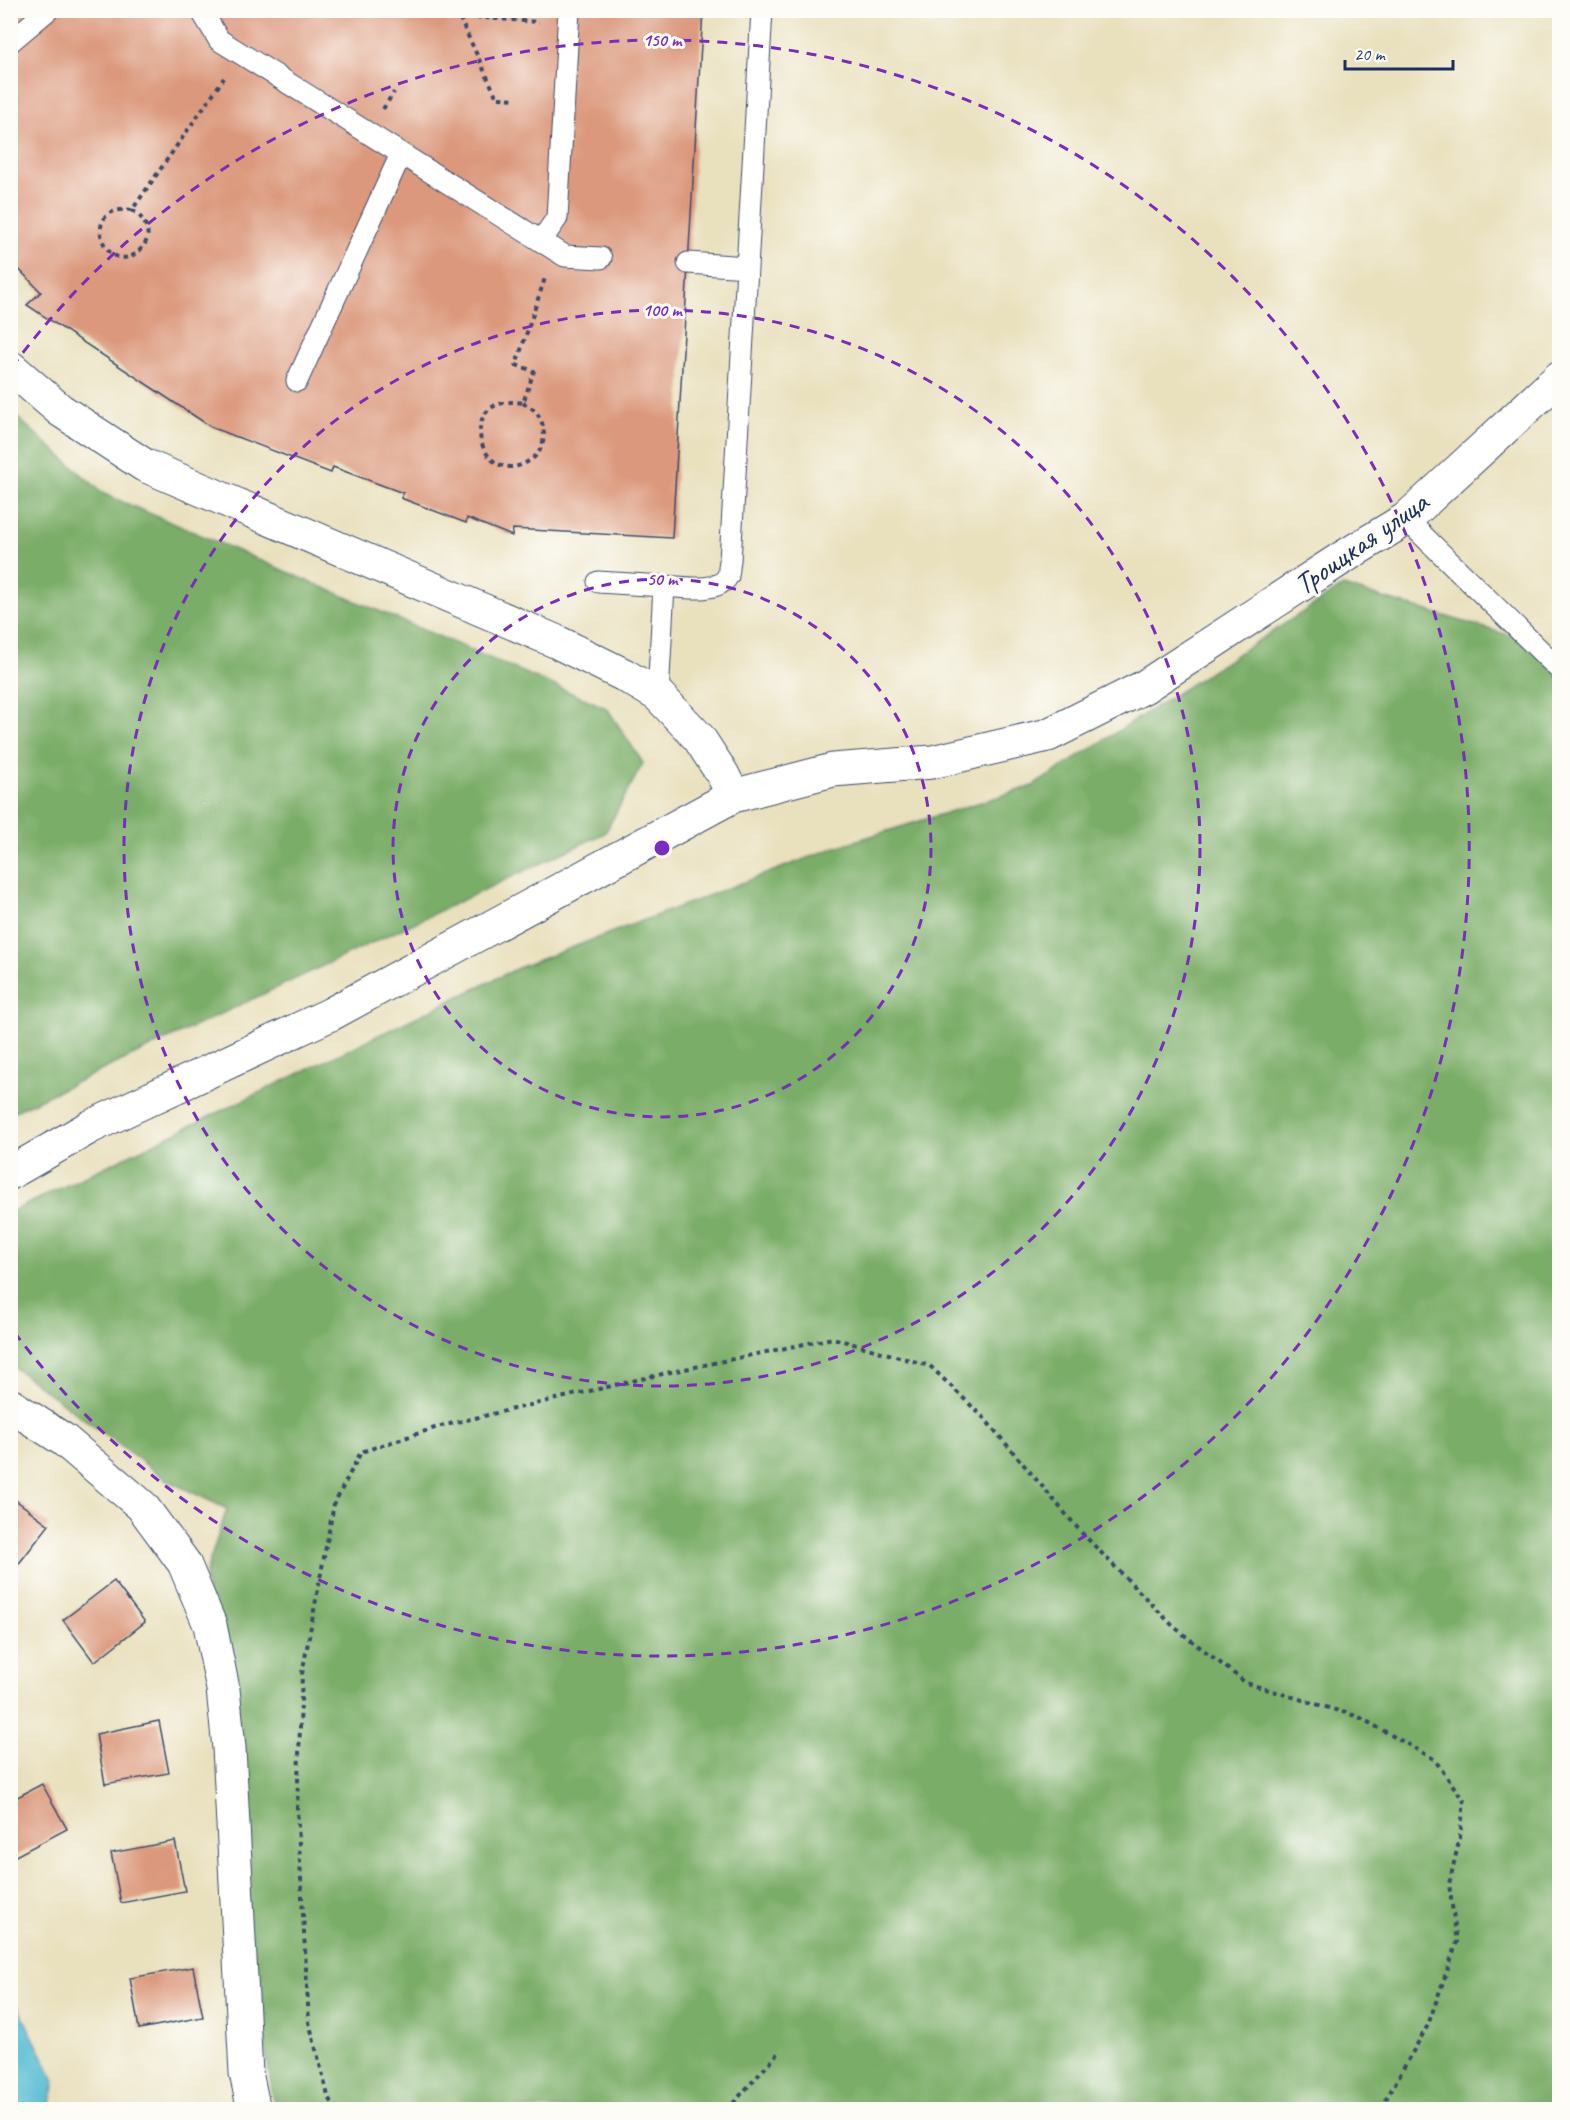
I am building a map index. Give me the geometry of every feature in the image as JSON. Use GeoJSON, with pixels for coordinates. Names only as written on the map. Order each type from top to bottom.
{"type":"FeatureCollection","features":[{"type":"Feature","properties":{"kind":"street"},"geometry":{"type":"LineString","coordinates":[[10,367],[60,410],[144,465],[555,641],[624,675],[658,695],[699,738],[723,775],[733,796]]}},
{"type":"Feature","properties":{"kind":"street","name":"Троицкая улица"},"geometry":{"type":"LineString","coordinates":[[10,1173],[90,1126],[332,1014],[733,796],[833,770],[932,762],[1048,735],[1144,687],[1406,519],[1560,377]]}},
{"type":"Feature","properties":{"kind":"street"},"geometry":{"type":"LineString","coordinates":[[10,1406],[63,1440],[142,1506],[184,1563],[210,1624],[223,1689],[229,1748],[246,2073],[254,2109]]}},
{"type":"Feature","properties":{"kind":"lane"},"geometry":{"type":"LineString","coordinates":[[10,42],[48,10]]}},
{"type":"Feature","properties":{"kind":"lane"},"geometry":{"type":"LineString","coordinates":[[201,10],[219,40],[565,256],[601,258]]}},
{"type":"Feature","properties":{"kind":"lane"},"geometry":{"type":"LineString","coordinates":[[541,241],[557,218],[569,10]]}},
{"type":"Feature","properties":{"kind":"lane"},"geometry":{"type":"LineString","coordinates":[[598,582],[700,588],[718,585],[728,576],[762,10]]}},
{"type":"Feature","properties":{"kind":"lane"},"geometry":{"type":"LineString","coordinates":[[297,381],[401,154]]}},
{"type":"Feature","properties":{"kind":"lane"},"geometry":{"type":"LineString","coordinates":[[688,263],[747,267]]}},
{"type":"Feature","properties":{"kind":"lane"},"geometry":{"type":"LineString","coordinates":[[1406,519],[1560,670]]}},
{"type":"Feature","properties":{"kind":"lane"},"geometry":{"type":"LineString","coordinates":[[658,695],[664,586]]}},
{"type":"Feature","properties":{"kind":"path"},"geometry":{"type":"LineString","coordinates":[[458,12],[542,22]]}},
{"type":"Feature","properties":{"kind":"path"},"geometry":{"type":"LineString","coordinates":[[458,12],[497,98],[516,99]]}},
{"type":"Feature","properties":{"kind":"path"},"geometry":{"type":"LineString","coordinates":[[132,210],[230,70]]}},
{"type":"Feature","properties":{"kind":"path"},"geometry":{"type":"LineString","coordinates":[[383,110],[394,92]]}},
{"type":"Feature","properties":{"kind":"path"},"geometry":{"type":"LineString","coordinates":[[122,209],[132,210],[141,216],[147,225],[148,236],[144,246],[136,254],[126,257],[115,256],[106,250],[101,241],[100,230],[104,220],[111,213],[122,209]]}},
{"type":"Feature","properties":{"kind":"path"},"geometry":{"type":"LineString","coordinates":[[523,403],[534,371],[516,365],[546,277]]}},
{"type":"Feature","properties":{"kind":"path"},"geometry":{"type":"LineString","coordinates":[[510,401],[523,403],[534,409],[541,420],[545,432],[543,445],[536,456],[526,463],[513,467],[501,465],[490,458],[482,448],[479,436],[481,423],[487,412],[497,404],[510,401]]}},
{"type":"Feature","properties":{"kind":"path"},"geometry":{"type":"LineString","coordinates":[[337,2109],[328,2096],[309,2022],[297,1809],[302,1686],[334,1504],[361,1452],[441,1426],[670,1372],[833,1338],[930,1366],[984,1418],[1081,1532],[1174,1627],[1246,1683],[1359,1717],[1434,1759],[1440,1767],[1464,1801],[1460,1837],[1449,1884],[1457,1942],[1428,2025],[1380,2109]]}},
{"type":"Feature","properties":{"kind":"path"},"geometry":{"type":"LineString","coordinates":[[728,2109],[781,2050]]}},
{"type":"Feature","properties":{"kind":"green space"},"geometry":{"type":"Polygon","coordinates":[[[11,412],[104,494],[607,708],[643,763],[605,833],[11,1113],[11,412]]]}},
{"type":"Feature","properties":{"kind":"green space"},"geometry":{"type":"Polygon","coordinates":[[[1343,586],[1542,645],[1560,681],[1559,2109],[275,2109],[251,1962],[205,1575],[227,1509],[167,1480],[11,1365],[11,1212],[518,968],[839,846],[1033,786],[1343,586]]]}},
{"type":"Feature","properties":{"kind":"water"},"geometry":{"type":"Polygon","coordinates":[[[10,1991],[55,2081],[49,2109],[11,2109],[10,1991]]]}},
{"type":"Feature","properties":{"kind":"building"},"geometry":{"type":"Polygon","coordinates":[[[10,10],[703,10],[672,538],[513,529],[512,536],[467,518],[466,523],[401,498],[403,493],[333,467],[331,473],[211,427],[27,305],[41,292],[10,260],[10,10]]]}},
{"type":"Feature","properties":{"kind":"building"},"geometry":{"type":"Polygon","coordinates":[[[10,1496],[49,1525],[10,1575],[10,1496]]]}},
{"type":"Feature","properties":{"kind":"building"},"geometry":{"type":"Polygon","coordinates":[[[114,1581],[145,1622],[94,1662],[63,1620],[114,1581]]]}},
{"type":"Feature","properties":{"kind":"building"},"geometry":{"type":"Polygon","coordinates":[[[159,1721],[169,1773],[105,1784],[96,1734],[159,1721]]]}},
{"type":"Feature","properties":{"kind":"building"},"geometry":{"type":"Polygon","coordinates":[[[42,1784],[67,1829],[10,1859],[10,1801],[42,1784]]]}},
{"type":"Feature","properties":{"kind":"building"},"geometry":{"type":"Polygon","coordinates":[[[175,1841],[185,1891],[121,1903],[111,1853],[175,1841]]]}},
{"type":"Feature","properties":{"kind":"building"},"geometry":{"type":"Polygon","coordinates":[[[193,1967],[203,2017],[139,2029],[130,1978],[193,1967]]]}}]}
